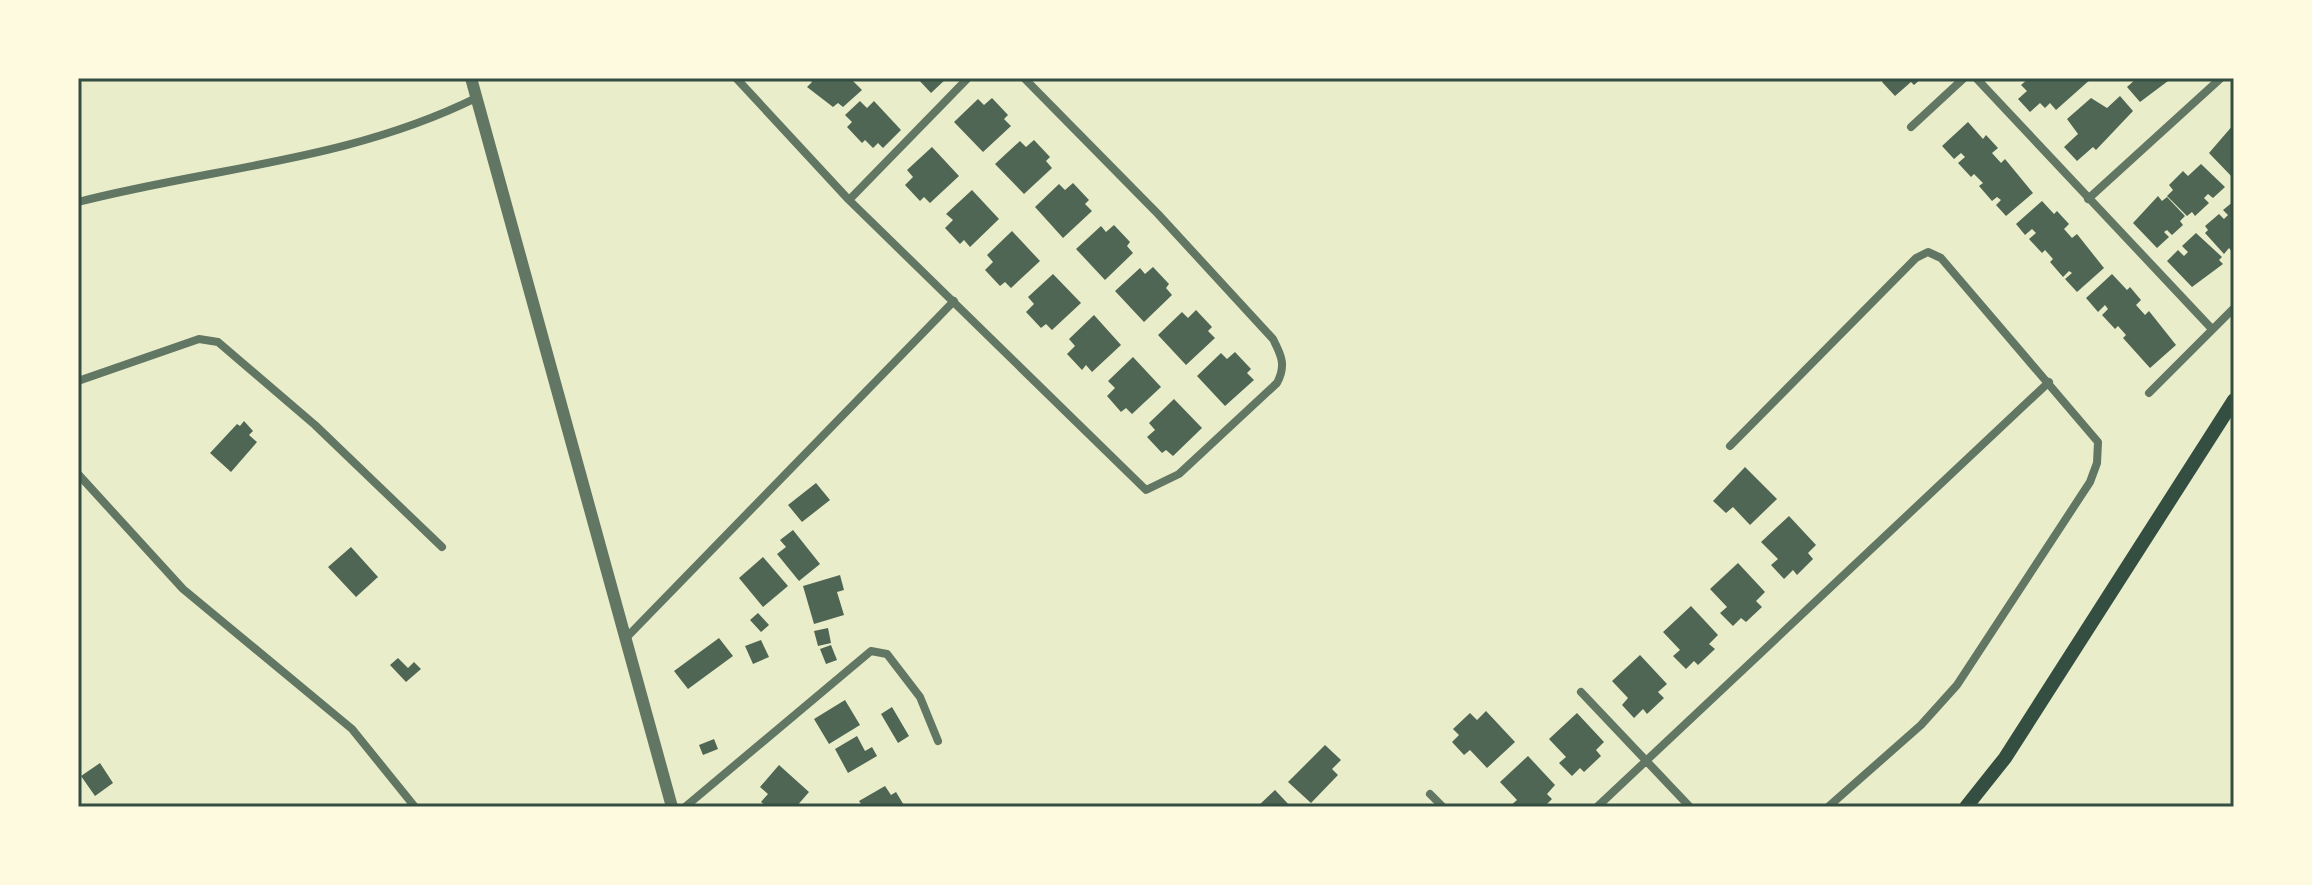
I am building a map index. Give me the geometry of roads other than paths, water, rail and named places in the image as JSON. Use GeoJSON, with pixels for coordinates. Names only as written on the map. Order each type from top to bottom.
{"type":"FeatureCollection","features":[{"type":"Feature","properties":{"kind":"main road"},"geometry":{"type":"LineString","coordinates":[[1966,807],[2005,758],[2234,400]]}},
{"type":"Feature","properties":{"kind":"street"},"geometry":{"type":"LineString","coordinates":[[471,78],[672,807]]}},
{"type":"Feature","properties":{"kind":"street"},"geometry":{"type":"LineString","coordinates":[[736,78],[849,200],[1146,490],[1179,474],[1277,383],[1283,371],[1282,356],[1273,339],[1158,214],[1024,78]]}},
{"type":"Feature","properties":{"kind":"street"},"geometry":{"type":"LineString","coordinates":[[849,200],[968,78]]}},
{"type":"Feature","properties":{"kind":"street"},"geometry":{"type":"LineString","coordinates":[[1911,127],[1964,78]]}},
{"type":"Feature","properties":{"kind":"street"},"geometry":{"type":"LineString","coordinates":[[1976,78],[2212,329]]}},
{"type":"Feature","properties":{"kind":"street"},"geometry":{"type":"LineString","coordinates":[[2088,199],[2221,78]]}},
{"type":"Feature","properties":{"kind":"street"},"geometry":{"type":"LineString","coordinates":[[78,202],[348,147],[407,130],[476,98]]}},
{"type":"Feature","properties":{"kind":"street"},"geometry":{"type":"LineString","coordinates":[[1730,446],[1916,258],[1928,252],[1941,258],[2098,442],[2097,463],[2090,482],[1957,685],[1921,725],[1828,807]]}},
{"type":"Feature","properties":{"kind":"street"},"geometry":{"type":"LineString","coordinates":[[625,639],[954,301]]}},
{"type":"Feature","properties":{"kind":"street"},"geometry":{"type":"LineString","coordinates":[[2149,393],[2234,308]]}},
{"type":"Feature","properties":{"kind":"street"},"geometry":{"type":"LineString","coordinates":[[78,381],[199,339],[218,342],[315,425],[442,547]]}},
{"type":"Feature","properties":{"kind":"street"},"geometry":{"type":"LineString","coordinates":[[1597,807],[2049,382]]}},
{"type":"Feature","properties":{"kind":"street"},"geometry":{"type":"LineString","coordinates":[[78,474],[183,589],[352,729],[415,807]]}},
{"type":"Feature","properties":{"kind":"street"},"geometry":{"type":"LineString","coordinates":[[685,807],[871,651],[887,654],[912,686],[938,741]]}},
{"type":"Feature","properties":{"kind":"street"},"geometry":{"type":"LineString","coordinates":[[1581,692],[1648,759],[1690,807]]}},
{"type":"Feature","properties":{"kind":"street"},"geometry":{"type":"LineString","coordinates":[[1430,794],[1443,807]]}}]}
